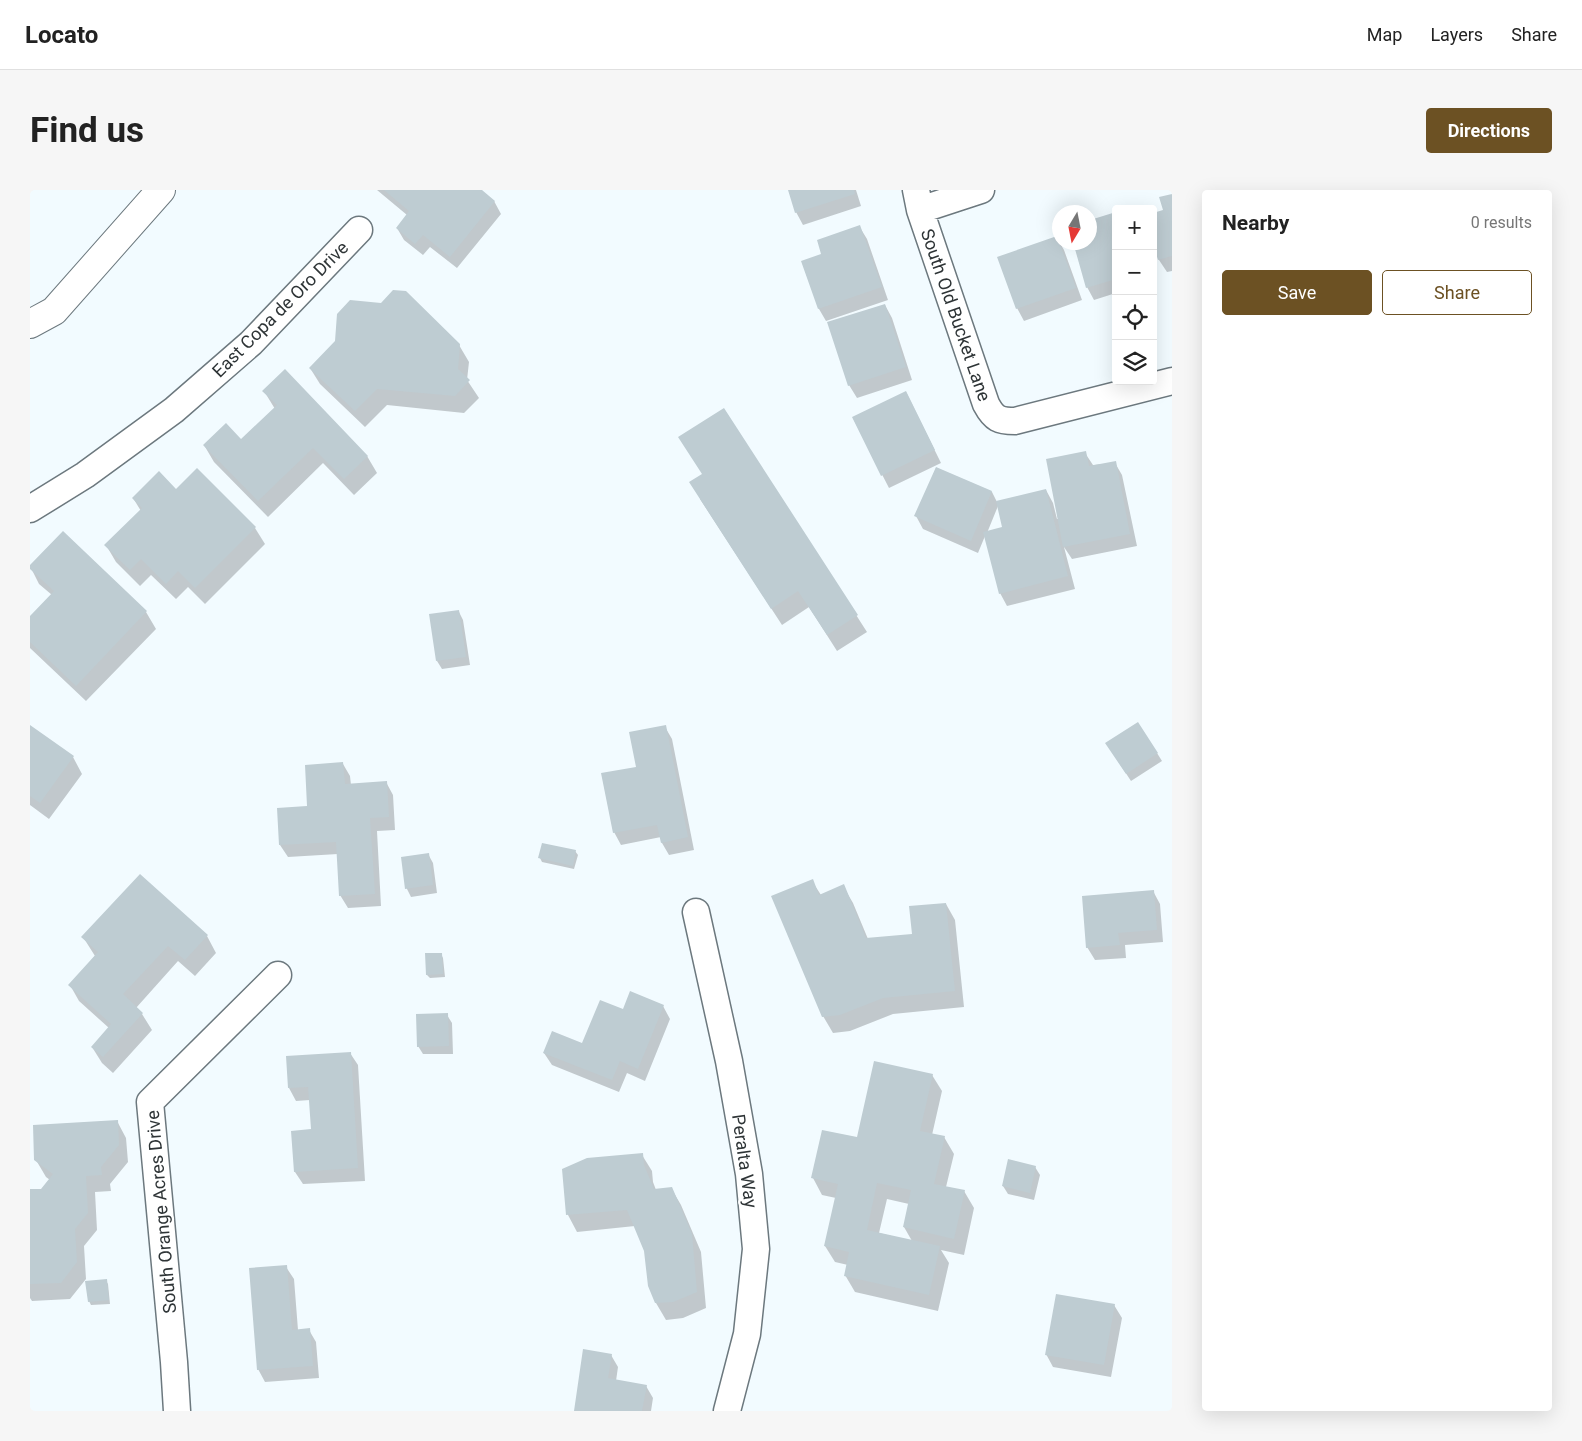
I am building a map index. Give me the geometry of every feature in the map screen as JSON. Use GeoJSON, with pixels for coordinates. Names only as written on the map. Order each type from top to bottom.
{"type":"FeatureCollection","features":[{"type":"Feature","properties":{"kind":"main road"},"geometry":{"type":"LineString","coordinates":[[30,324],[54,311],[161,190]]}},
{"type":"Feature","properties":{"kind":"street"},"geometry":{"type":"LineString","coordinates":[[918,200],[981,190]]}},
{"type":"Feature","properties":{"kind":"street","name":"South Old Bucket Lane"},"geometry":{"type":"LineString","coordinates":[[918,200],[986,404],[991,413],[1000,421],[1015,421],[1172,381]]}},
{"type":"Feature","properties":{"kind":"street","name":"East Copa de Oro Drive"},"geometry":{"type":"LineString","coordinates":[[30,509],[85,476],[174,410],[251,343],[359,230]]}},
{"type":"Feature","properties":{"kind":"street","name":"Peralta Way"},"geometry":{"type":"LineString","coordinates":[[696,912],[729,1062],[749,1174],[756,1249],[747,1334],[727,1411]]}},
{"type":"Feature","properties":{"kind":"street","name":"South Orange Acres Drive"},"geometry":{"type":"LineString","coordinates":[[177,1411],[150,1102],[278,975]]}},
{"type":"Feature","properties":{"kind":"building"},"geometry":{"type":"Polygon","coordinates":[[[384,190],[482,190],[495,201],[450,257],[423,235],[415,244],[396,228],[409,211],[384,190]]]}},
{"type":"Feature","properties":{"kind":"building"},"geometry":{"type":"Polygon","coordinates":[[[788,190],[854,190],[855,194],[795,213],[788,190]]]}},
{"type":"Feature","properties":{"kind":"building"},"geometry":{"type":"Polygon","coordinates":[[[1172,194],[1172,256],[1158,260],[1157,212],[1163,210],[1159,197],[1172,194]]]}},
{"type":"Feature","properties":{"kind":"building"},"geometry":{"type":"Polygon","coordinates":[[[1112,213],[1112,280],[1086,288],[1075,250],[1097,250],[1097,218],[1112,213]]]}},
{"type":"Feature","properties":{"kind":"building"},"geometry":{"type":"Polygon","coordinates":[[[860,225],[882,287],[818,309],[801,261],[821,254],[817,240],[860,225]]]}},
{"type":"Feature","properties":{"kind":"building"},"geometry":{"type":"Polygon","coordinates":[[[1052,238],[1052,250],[1062,250],[1076,288],[1016,309],[997,257],[1052,238]]]}},
{"type":"Feature","properties":{"kind":"building"},"geometry":{"type":"Polygon","coordinates":[[[393,290],[406,291],[460,344],[458,369],[470,380],[455,396],[377,389],[355,411],[309,368],[335,341],[337,314],[350,300],[381,303],[393,290]]]}},
{"type":"Feature","properties":{"kind":"building"},"geometry":{"type":"Polygon","coordinates":[[[885,304],[906,367],[848,386],[827,322],[885,304]]]}},
{"type":"Feature","properties":{"kind":"building"},"geometry":{"type":"Polygon","coordinates":[[[285,369],[368,456],[344,479],[313,448],[258,501],[203,445],[226,423],[241,439],[277,405],[262,391],[285,369]]]}},
{"type":"Feature","properties":{"kind":"building"},"geometry":{"type":"Polygon","coordinates":[[[906,391],[935,450],[881,476],[852,417],[906,391]]]}},
{"type":"Feature","properties":{"kind":"building"},"geometry":{"type":"Polygon","coordinates":[[[724,408],[858,615],[827,635],[798,591],[771,609],[689,482],[702,474],[678,437],[724,408]]]}},
{"type":"Feature","properties":{"kind":"building"},"geometry":{"type":"Polygon","coordinates":[[[1086,451],[1089,466],[1116,461],[1130,534],[1063,547],[1046,459],[1086,451]]]}},
{"type":"Feature","properties":{"kind":"building"},"geometry":{"type":"Polygon","coordinates":[[[936,467],[992,491],[971,541],[914,516],[936,467]]]}},
{"type":"Feature","properties":{"kind":"building"},"geometry":{"type":"Polygon","coordinates":[[[197,468],[256,527],[195,588],[178,571],[166,584],[141,559],[130,570],[104,545],[142,508],[132,498],[159,471],[176,489],[197,468]]]}},
{"type":"Feature","properties":{"kind":"building"},"geometry":{"type":"Polygon","coordinates":[[[1046,489],[1068,576],[999,594],[983,532],[1002,527],[996,501],[1046,489]]]}},
{"type":"Feature","properties":{"kind":"building"},"geometry":{"type":"Polygon","coordinates":[[[63,531],[147,611],[76,686],[30,642],[30,616],[54,591],[30,569],[30,565],[63,531]]]}},
{"type":"Feature","properties":{"kind":"building"},"geometry":{"type":"Polygon","coordinates":[[[459,610],[466,657],[436,661],[429,614],[459,610]]]}},
{"type":"Feature","properties":{"kind":"building"},"geometry":{"type":"Polygon","coordinates":[[[1138,722],[1158,753],[1126,774],[1105,743],[1138,722]]]}},
{"type":"Feature","properties":{"kind":"building"},"geometry":{"type":"Polygon","coordinates":[[[30,725],[74,756],[40,803],[30,796],[30,725]]]}},
{"type":"Feature","properties":{"kind":"building"},"geometry":{"type":"Polygon","coordinates":[[[666,725],[688,837],[661,843],[657,825],[613,833],[601,773],[636,767],[629,732],[666,725]]]}},
{"type":"Feature","properties":{"kind":"building"},"geometry":{"type":"Polygon","coordinates":[[[343,762],[345,784],[387,781],[389,817],[370,818],[375,894],[339,896],[336,842],[279,845],[277,808],[307,806],[305,765],[343,762]]]}},
{"type":"Feature","properties":{"kind":"building"},"geometry":{"type":"Polygon","coordinates":[[[542,843],[576,850],[573,866],[538,858],[542,843]]]}},
{"type":"Feature","properties":{"kind":"building"},"geometry":{"type":"Polygon","coordinates":[[[429,853],[433,885],[405,889],[401,857],[429,853]]]}},
{"type":"Feature","properties":{"kind":"building"},"geometry":{"type":"Polygon","coordinates":[[[140,874],[208,935],[185,960],[168,946],[123,994],[143,1013],[103,1057],[91,1047],[111,1024],[68,985],[98,952],[81,937],[140,874]]]}},
{"type":"Feature","properties":{"kind":"building"},"geometry":{"type":"Polygon","coordinates":[[[813,879],[819,895],[844,884],[866,938],[912,934],[909,906],[946,903],[955,991],[883,998],[840,1015],[822,1017],[771,896],[813,879]]]}},
{"type":"Feature","properties":{"kind":"building"},"geometry":{"type":"Polygon","coordinates":[[[1154,890],[1157,930],[1118,933],[1120,945],[1086,948],[1082,896],[1154,890]]]}},
{"type":"Feature","properties":{"kind":"building"},"geometry":{"type":"Polygon","coordinates":[[[425,953],[442,953],[443,974],[426,975],[425,953]]]}},
{"type":"Feature","properties":{"kind":"building"},"geometry":{"type":"Polygon","coordinates":[[[630,991],[664,1005],[638,1069],[620,1061],[612,1080],[543,1053],[552,1031],[582,1043],[600,1000],[623,1009],[630,991]]]}},
{"type":"Feature","properties":{"kind":"building"},"geometry":{"type":"Polygon","coordinates":[[[448,1013],[449,1046],[417,1047],[416,1014],[448,1013]]]}},
{"type":"Feature","properties":{"kind":"building"},"geometry":{"type":"Polygon","coordinates":[[[351,1052],[358,1168],[294,1172],[291,1131],[311,1129],[308,1087],[288,1088],[286,1056],[351,1052]]]}},
{"type":"Feature","properties":{"kind":"building"},"geometry":{"type":"Polygon","coordinates":[[[874,1061],[933,1074],[920,1131],[945,1136],[934,1184],[965,1190],[954,1239],[903,1227],[911,1190],[877,1183],[867,1230],[940,1246],[929,1295],[844,1276],[849,1252],[824,1246],[838,1184],[811,1178],[822,1130],[857,1137],[874,1061]]]}},
{"type":"Feature","properties":{"kind":"building"},"geometry":{"type":"Polygon","coordinates":[[[118,1120],[119,1145],[101,1167],[102,1175],[86,1176],[88,1213],[75,1229],[77,1262],[61,1283],[30,1284],[30,1189],[41,1189],[53,1174],[34,1160],[33,1125],[118,1120]]]}},
{"type":"Feature","properties":{"kind":"building"},"geometry":{"type":"Polygon","coordinates":[[[643,1153],[644,1165],[654,1189],[672,1187],[692,1234],[697,1292],[673,1302],[655,1303],[648,1286],[644,1251],[627,1210],[566,1215],[562,1169],[587,1158],[643,1153]]]}},
{"type":"Feature","properties":{"kind":"building"},"geometry":{"type":"Polygon","coordinates":[[[1008,1159],[1036,1166],[1030,1193],[1002,1186],[1008,1159]]]}},
{"type":"Feature","properties":{"kind":"building"},"geometry":{"type":"Polygon","coordinates":[[[287,1265],[292,1330],[310,1328],[313,1366],[257,1370],[249,1268],[287,1265]]]}},
{"type":"Feature","properties":{"kind":"building"},"geometry":{"type":"Polygon","coordinates":[[[107,1279],[109,1300],[88,1302],[85,1281],[107,1279]]]}},
{"type":"Feature","properties":{"kind":"building"},"geometry":{"type":"Polygon","coordinates":[[[1056,1294],[1115,1304],[1104,1365],[1045,1355],[1056,1294]]]}},
{"type":"Feature","properties":{"kind":"building"},"geometry":{"type":"Polygon","coordinates":[[[583,1349],[612,1354],[608,1378],[647,1385],[642,1411],[574,1411],[583,1349]]]}}]}
